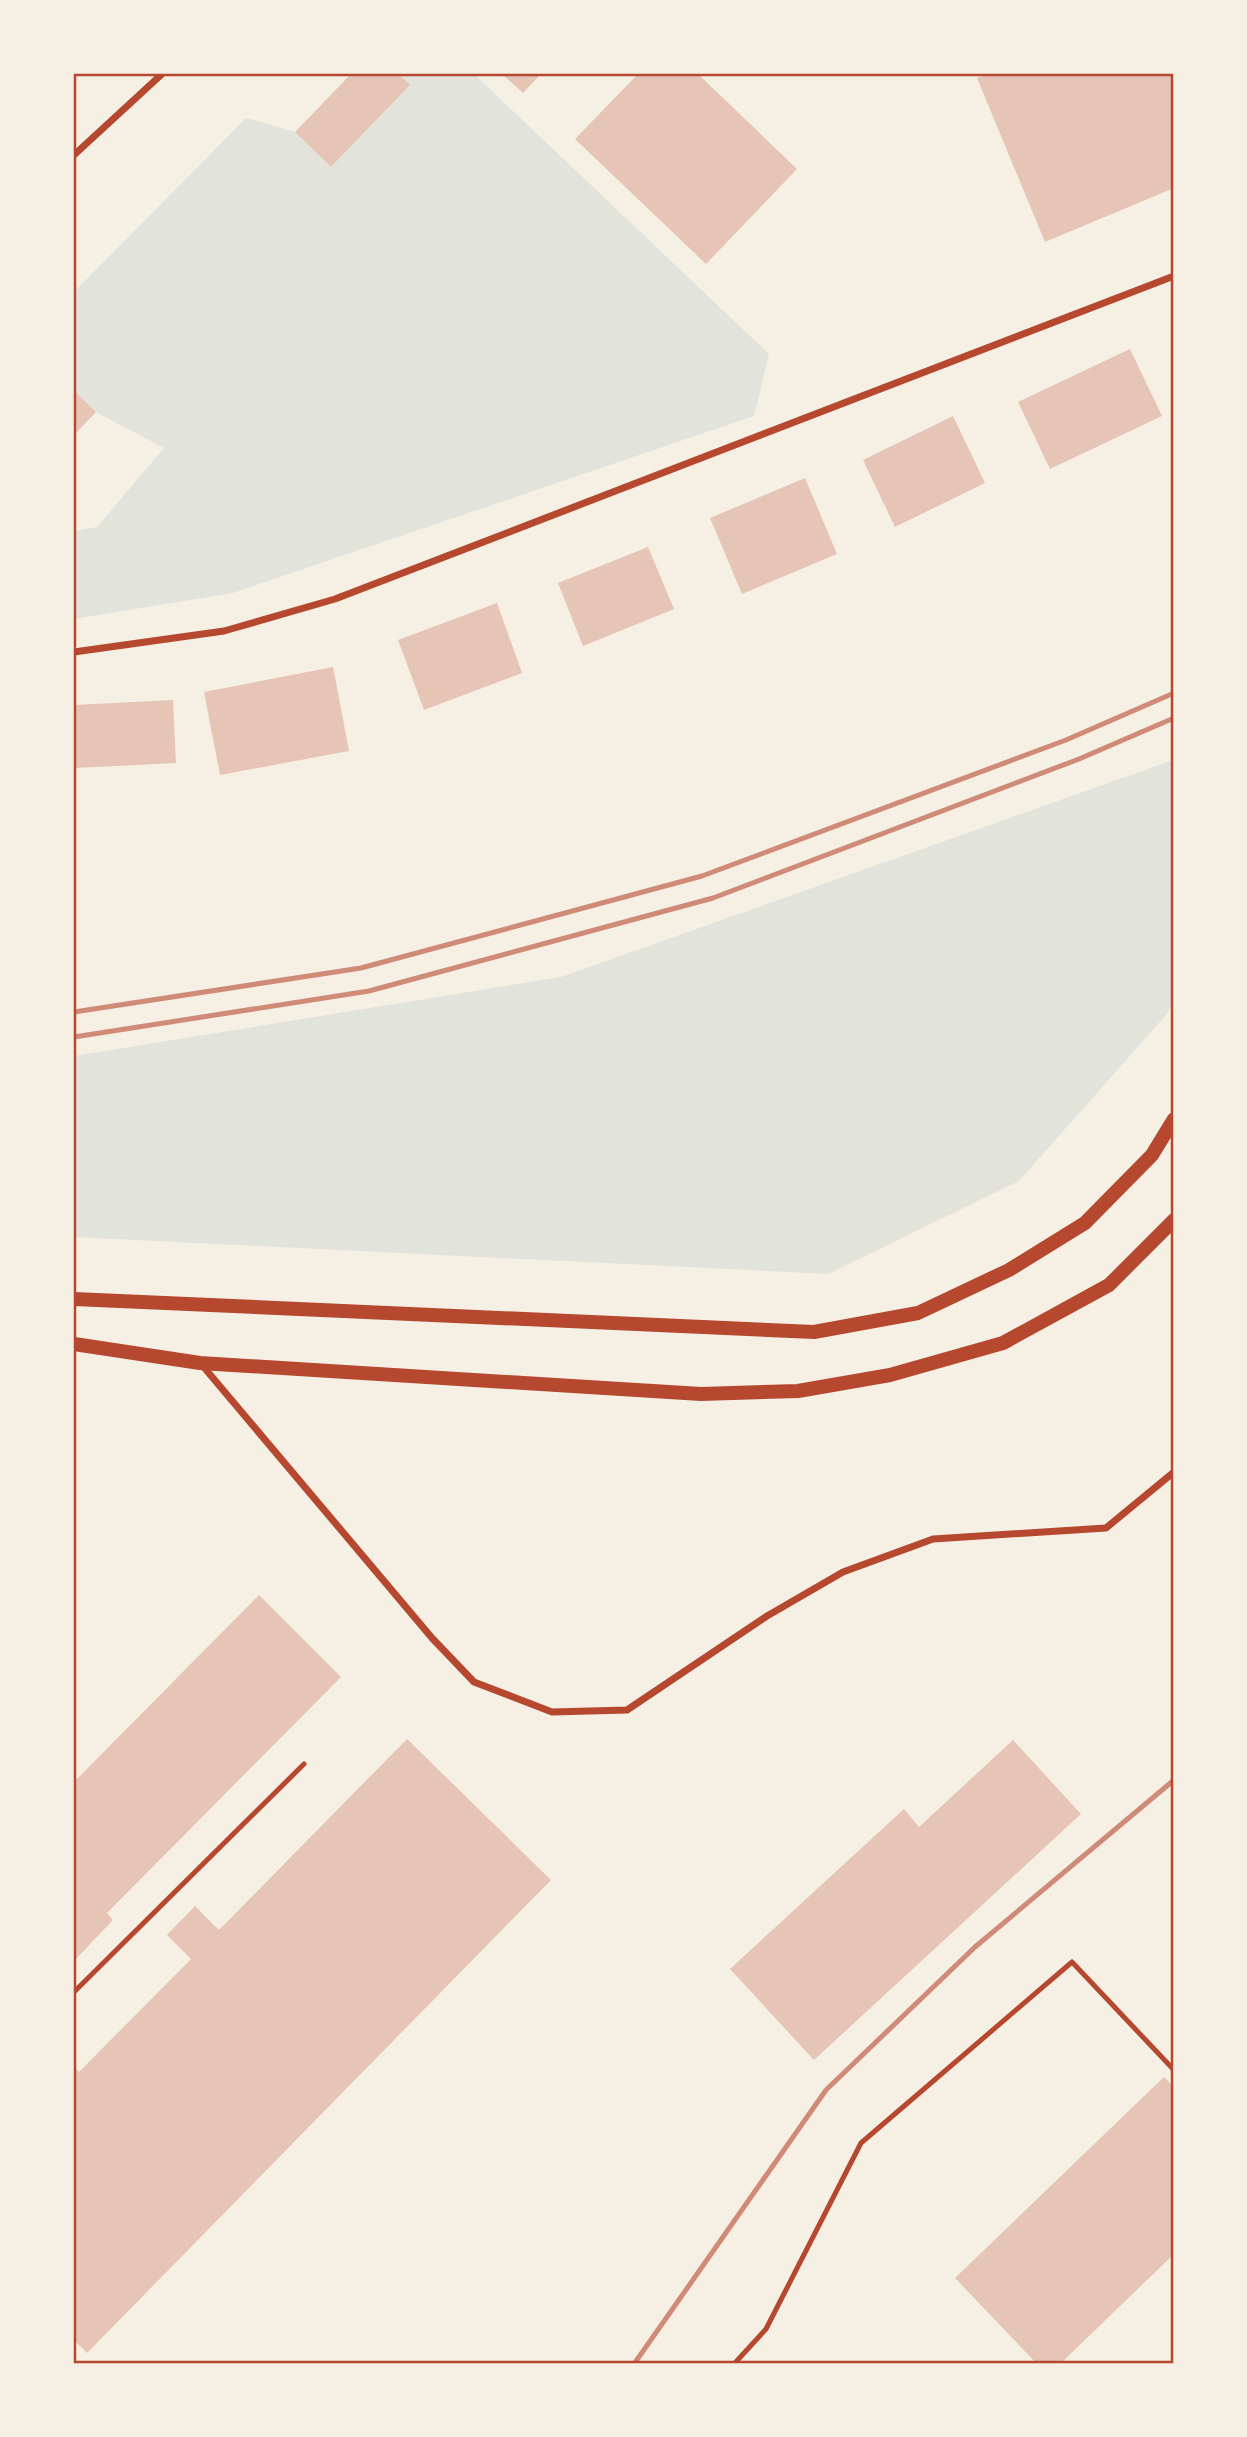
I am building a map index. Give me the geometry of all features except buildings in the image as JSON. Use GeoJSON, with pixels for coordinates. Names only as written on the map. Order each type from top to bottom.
{"type":"FeatureCollection","features":[{"type":"Feature","properties":{"kind":"main road"},"geometry":{"type":"LineString","coordinates":[[74,1299],[814,1332],[918,1313],[1009,1270],[1085,1223],[1152,1155],[1174,1119]]}},
{"type":"Feature","properties":{"kind":"main road"},"geometry":{"type":"LineString","coordinates":[[74,1344],[200,1363],[701,1394],[799,1391],[890,1375],[1003,1343],[1109,1285],[1174,1220]]}},
{"type":"Feature","properties":{"kind":"street"},"geometry":{"type":"LineString","coordinates":[[74,155],[162,74]]}},
{"type":"Feature","properties":{"kind":"street"},"geometry":{"type":"LineString","coordinates":[[74,653],[224,631],[335,599],[1174,276]]}},
{"type":"Feature","properties":{"kind":"street"},"geometry":{"type":"LineString","coordinates":[[200,1363],[432,1638],[474,1682],[552,1712],[627,1710],[767,1616],[843,1572],[933,1539],[1106,1528],[1174,1472]]}},
{"type":"Feature","properties":{"kind":"lane"},"geometry":{"type":"LineString","coordinates":[[74,1992],[304,1764]]}},
{"type":"Feature","properties":{"kind":"lane"},"geometry":{"type":"LineString","coordinates":[[734,2364],[766,2329],[861,2143],[1072,1962],[1174,2070]]}},
{"type":"Feature","properties":{"kind":"shaded area"},"geometry":{"type":"Polygon","coordinates":[[[399,74],[474,74],[769,354],[754,416],[233,593],[74,619],[74,531],[97,527],[164,448],[96,412],[74,391],[74,292],[246,118],[295,132],[331,167],[410,85],[399,74]]]}},
{"type":"Feature","properties":{"kind":"shaded area"},"geometry":{"type":"Polygon","coordinates":[[[1173,760],[1174,1003],[1166,1015],[1019,1181],[828,1274],[74,1237],[74,1056],[561,977],[1173,760]]]}},
{"type":"Feature","properties":{"kind":"railway"},"geometry":{"type":"LineString","coordinates":[[74,1012],[361,968],[702,876],[1066,740],[1174,693]]}},
{"type":"Feature","properties":{"kind":"railway"},"geometry":{"type":"LineString","coordinates":[[74,1037],[369,991],[713,898],[1079,759],[1174,718]]}},
{"type":"Feature","properties":{"kind":"railway"},"geometry":{"type":"LineString","coordinates":[[634,2364],[826,2090],[975,1947],[1174,1780]]}}]}
